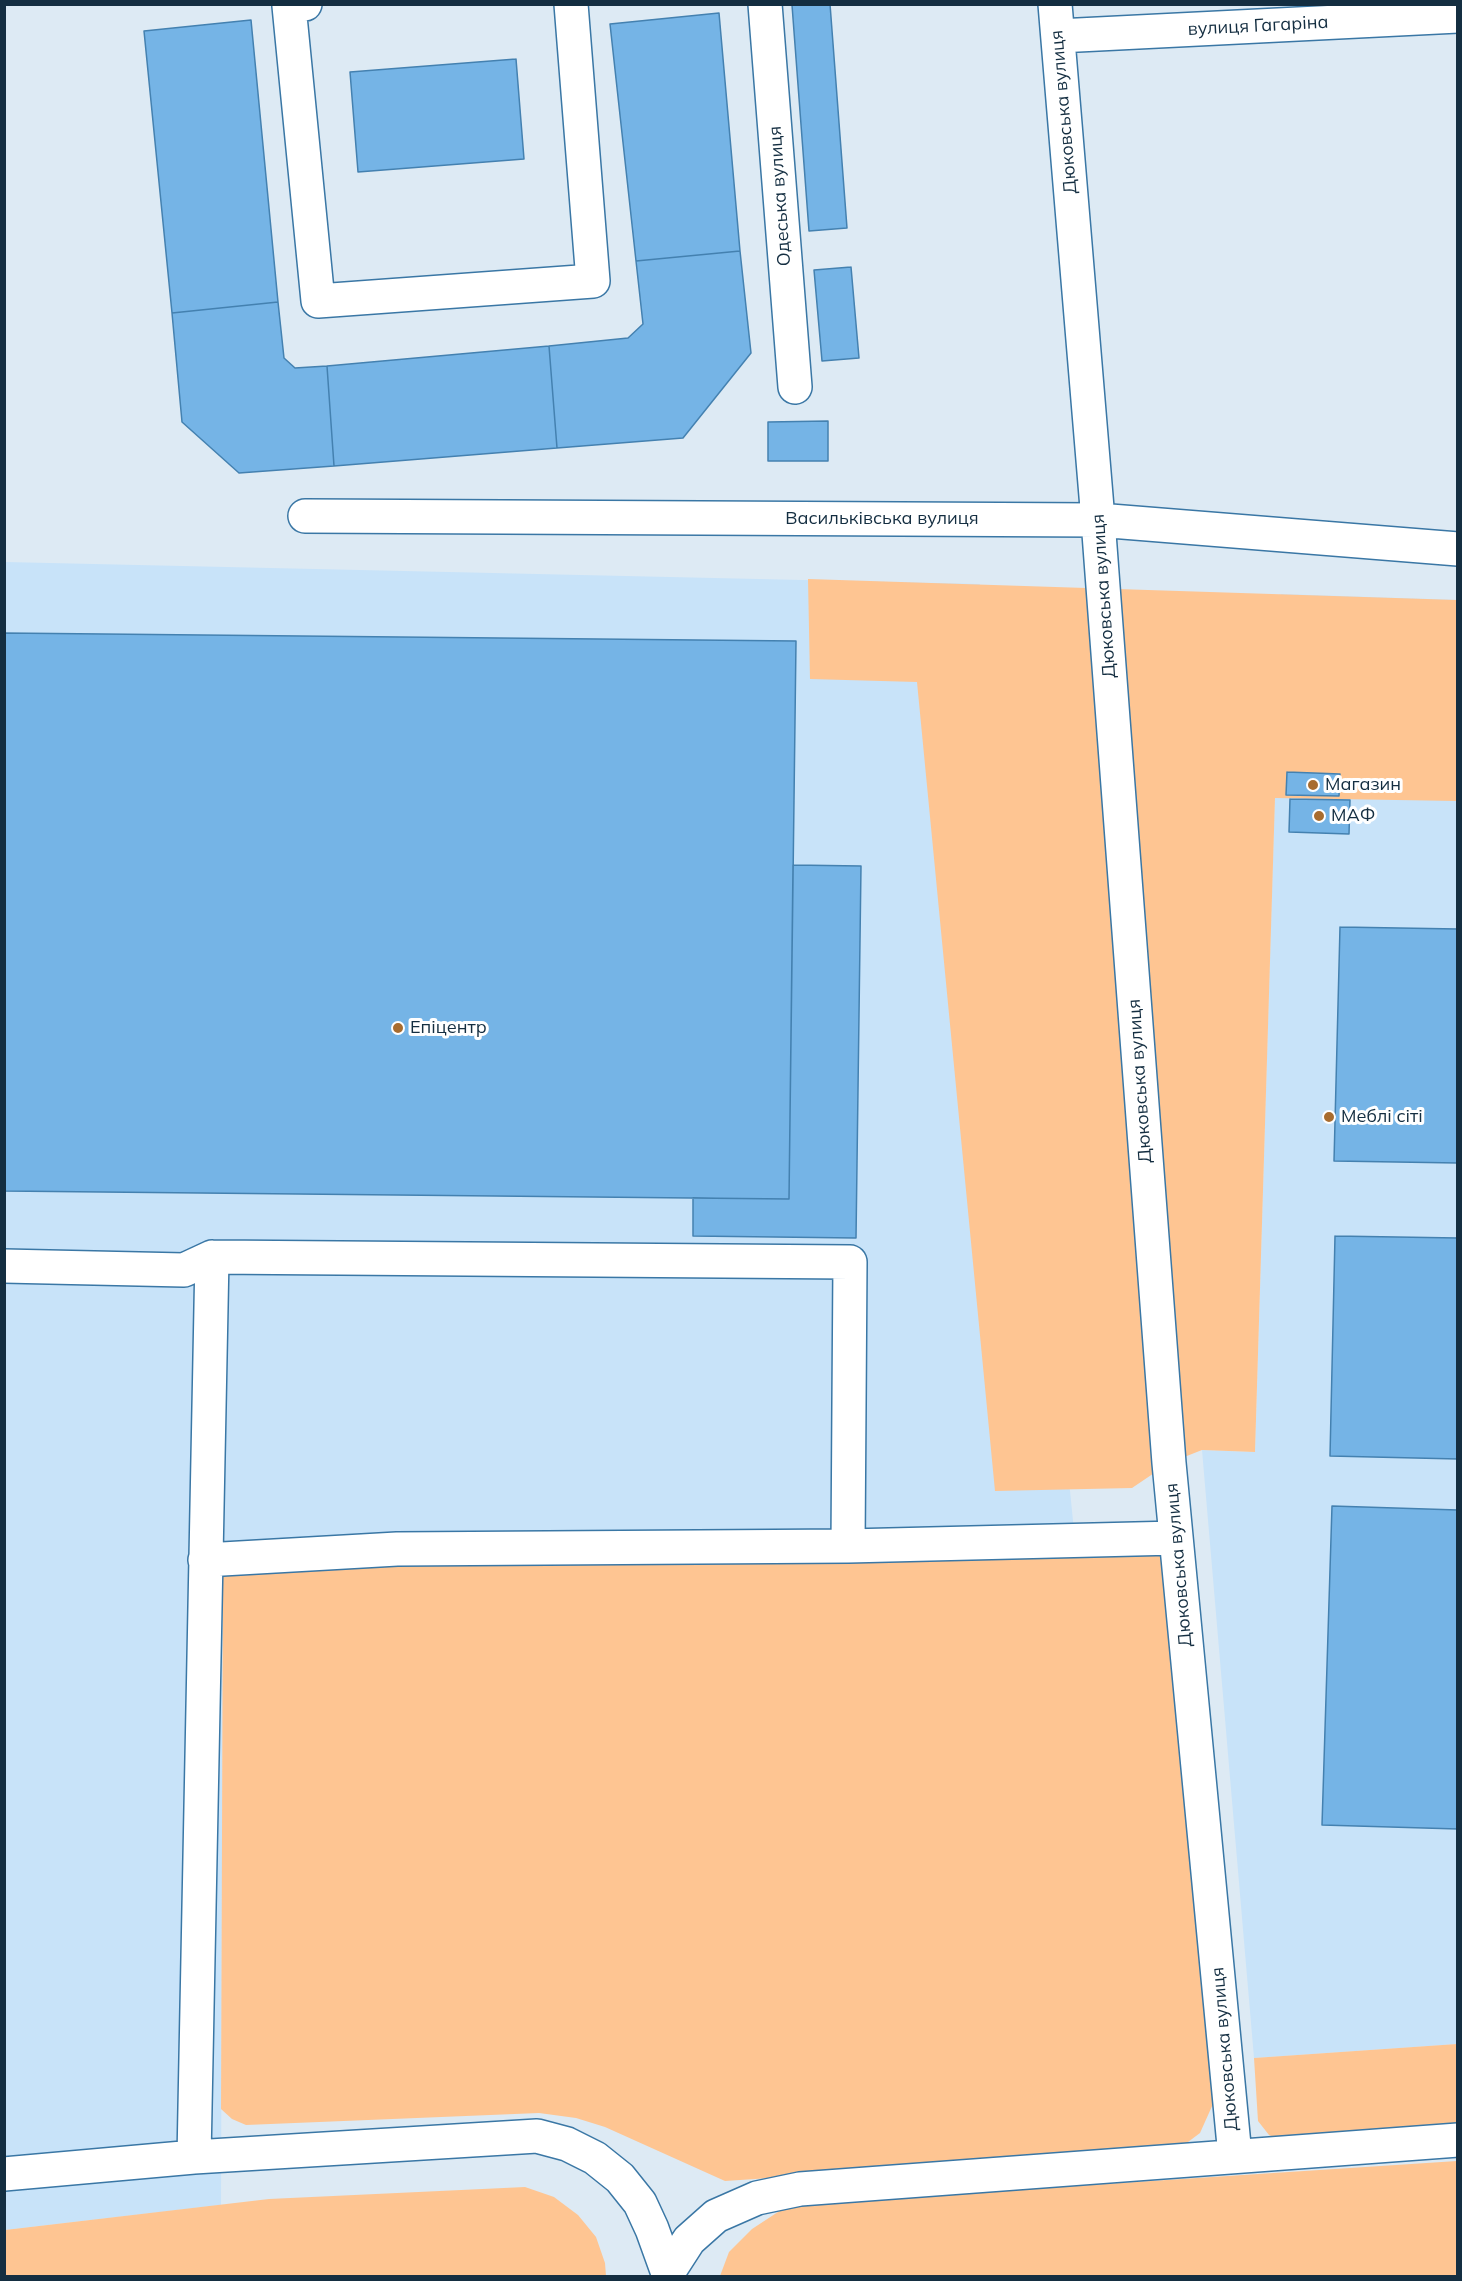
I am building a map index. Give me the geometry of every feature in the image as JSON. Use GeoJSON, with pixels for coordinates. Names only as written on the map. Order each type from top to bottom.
{"type":"FeatureCollection","features":[{"type":"Feature","properties":{"kind":"street"},"geometry":{"type":"LineString","coordinates":[[305,4],[289,6],[318,301],[592,280],[572,4]]}},
{"type":"Feature","properties":{"kind":"street","name":"Одеська вулиця"},"geometry":{"type":"LineString","coordinates":[[765,4],[795,387]]}},
{"type":"Feature","properties":{"kind":"street","name":"вулиця Гагаріна"},"geometry":{"type":"LineString","coordinates":[[1056,20],[1458,16]]}},
{"type":"Feature","properties":{"kind":"street","name":"Дюковська вулиця"},"geometry":{"type":"LineString","coordinates":[[1056,20],[1098,520],[1176,1538],[1235,2156]]}},
{"type":"Feature","properties":{"kind":"street","name":"Васильківська вулиця"},"geometry":{"type":"LineString","coordinates":[[305,516],[1098,520],[1458,549]]}},
{"type":"Feature","properties":{"kind":"street"},"geometry":{"type":"LineString","coordinates":[[4,1266],[184,1270],[212,1257],[849,1262],[848,1546]]}},
{"type":"Feature","properties":{"kind":"street"},"geometry":{"type":"LineString","coordinates":[[194,2157],[212,1257]]}},
{"type":"Feature","properties":{"kind":"street"},"geometry":{"type":"LineString","coordinates":[[206,1560],[397,1549],[848,1546],[1176,1538]]}},
{"type":"Feature","properties":{"kind":"street"},"geometry":{"type":"LineString","coordinates":[[4,2174],[194,2157],[537,2136],[567,2144],[585,2153],[620,2178],[640,2203],[669,2274]]}},
{"type":"Feature","properties":{"kind":"street"},"geometry":{"type":"LineString","coordinates":[[669,2274],[689,2240],[716,2216],[757,2198],[800,2189],[1458,2140]]}},
{"type":"Feature","properties":{"kind":"shaded area"},"geometry":{"type":"Polygon","coordinates":[[[5,562],[980,584],[1075,1541],[223,1558],[221,2205],[5,2230],[5,562]]]}},
{"type":"Feature","properties":{"kind":"shaded area"},"geometry":{"type":"Polygon","coordinates":[[[808,579],[1457,600],[1457,801],[1275,798],[1255,1452],[1202,1450],[1169,1463],[1132,1488],[995,1491],[917,682],[810,679],[808,579]]]}},
{"type":"Feature","properties":{"kind":"shaded area"},"geometry":{"type":"Polygon","coordinates":[[[1281,594],[1457,600],[1457,2044],[1254,2058],[1202,1450],[1255,1452],[1281,594]]]}},
{"type":"Feature","properties":{"kind":"shaded area"},"geometry":{"type":"Polygon","coordinates":[[[1163,1538],[1213,2104],[1200,2133],[1176,2151],[725,2181],[605,2127],[576,2118],[539,2113],[246,2125],[232,2119],[221,2109],[223,1558],[1163,1538]]]}},
{"type":"Feature","properties":{"kind":"shaded area"},"geometry":{"type":"Polygon","coordinates":[[[1457,2044],[1457,2140],[1302,2151],[1269,2135],[1258,2121],[1254,2058],[1457,2044]]]}},
{"type":"Feature","properties":{"kind":"shaded area"},"geometry":{"type":"Polygon","coordinates":[[[1457,2161],[1457,2276],[720,2276],[729,2252],[752,2229],[781,2210],[815,2203],[1457,2161]]]}},
{"type":"Feature","properties":{"kind":"shaded area"},"geometry":{"type":"Polygon","coordinates":[[[525,2187],[554,2197],[578,2215],[596,2237],[605,2263],[606,2276],[5,2276],[5,2230],[269,2199],[525,2187]]]}},
{"type":"Feature","properties":{"kind":"building"},"geometry":{"type":"Polygon","coordinates":[[[830,4],[847,228],[809,231],[792,5],[830,4]]]}},
{"type":"Feature","properties":{"kind":"building"},"geometry":{"type":"Polygon","coordinates":[[[719,13],[740,251],[636,261],[610,24],[719,13]]]}},
{"type":"Feature","properties":{"kind":"building"},"geometry":{"type":"Polygon","coordinates":[[[251,20],[278,302],[172,313],[144,31],[251,20]]]}},
{"type":"Feature","properties":{"kind":"building"},"geometry":{"type":"Polygon","coordinates":[[[516,59],[524,159],[358,172],[350,72],[516,59]]]}},
{"type":"Feature","properties":{"kind":"building"},"geometry":{"type":"Polygon","coordinates":[[[740,251],[751,353],[683,438],[557,448],[549,346],[628,338],[643,324],[636,261],[740,251]]]}},
{"type":"Feature","properties":{"kind":"building"},"geometry":{"type":"Polygon","coordinates":[[[851,267],[859,358],[822,361],[814,270],[851,267]]]}},
{"type":"Feature","properties":{"kind":"building"},"geometry":{"type":"Polygon","coordinates":[[[278,302],[284,358],[295,368],[327,366],[334,466],[239,473],[182,422],[172,313],[278,302]]]}},
{"type":"Feature","properties":{"kind":"building"},"geometry":{"type":"Polygon","coordinates":[[[549,346],[557,448],[334,466],[327,366],[549,346]]]}},
{"type":"Feature","properties":{"kind":"building"},"geometry":{"type":"Polygon","coordinates":[[[828,421],[828,461],[768,461],[768,422],[828,421]]]}},
{"type":"Feature","properties":{"kind":"building","name":"Епіцентр"},"geometry":{"type":"Polygon","coordinates":[[[4,633],[796,641],[789,1199],[4,1191],[4,633]]]}},
{"type":"Feature","properties":{"kind":"building","name":"Магазин"},"geometry":{"type":"Polygon","coordinates":[[[1287,772],[1340,774],[1339,796],[1286,795],[1287,772]]]}},
{"type":"Feature","properties":{"kind":"building","name":"МАФ"},"geometry":{"type":"Polygon","coordinates":[[[1290,799],[1350,800],[1349,834],[1289,832],[1290,799]]]}},
{"type":"Feature","properties":{"kind":"building"},"geometry":{"type":"Polygon","coordinates":[[[793,865],[861,866],[856,1238],[693,1236],[693,1198],[789,1199],[793,865]]]}},
{"type":"Feature","properties":{"kind":"building"},"geometry":{"type":"Polygon","coordinates":[[[1340,927],[1458,929],[1458,1163],[1334,1161],[1340,927]]]}},
{"type":"Feature","properties":{"kind":"building"},"geometry":{"type":"Polygon","coordinates":[[[1335,1236],[1458,1238],[1458,1459],[1330,1456],[1335,1236]]]}},
{"type":"Feature","properties":{"kind":"building"},"geometry":{"type":"Polygon","coordinates":[[[1332,1506],[1458,1510],[1458,1829],[1322,1825],[1332,1506]]]}},
{"type":"Feature","properties":{"kind":"place","name":"Магазин"},"geometry":{"type":"Point","coordinates":[1313,785]}},
{"type":"Feature","properties":{"kind":"place","name":"МАФ"},"geometry":{"type":"Point","coordinates":[1319,816]}},
{"type":"Feature","properties":{"kind":"place","name":"Епіцентр"},"geometry":{"type":"Point","coordinates":[398,1028]}},
{"type":"Feature","properties":{"kind":"place","name":"Меблі сіті"},"geometry":{"type":"Point","coordinates":[1329,1117]}}]}
